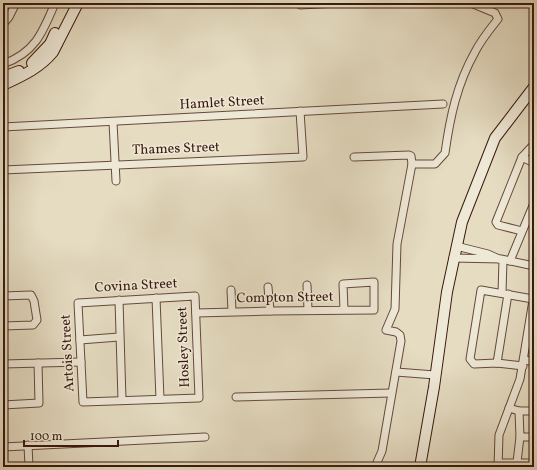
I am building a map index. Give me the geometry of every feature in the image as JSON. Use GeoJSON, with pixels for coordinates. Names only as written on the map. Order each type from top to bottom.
{"type":"FeatureCollection","features":[{"type":"Feature","properties":{"kind":"street"},"geometry":{"type":"LineString","coordinates":[[3,24],[9,17],[16,3]]}},
{"type":"Feature","properties":{"kind":"street"},"geometry":{"type":"LineString","coordinates":[[3,64],[14,60],[36,42],[55,3]]}},
{"type":"Feature","properties":{"kind":"street"},"geometry":{"type":"LineString","coordinates":[[3,77],[21,70],[34,62],[50,44],[70,3]]}},
{"type":"Feature","properties":{"kind":"street"},"geometry":{"type":"LineString","coordinates":[[3,85],[28,73],[48,58],[53,52],[78,3]]}},
{"type":"Feature","properties":{"kind":"street"},"geometry":{"type":"LineString","coordinates":[[300,5],[336,3]]}},
{"type":"Feature","properties":{"kind":"street"},"geometry":{"type":"LineString","coordinates":[[412,164],[435,164],[441,159],[444,153],[455,96],[475,51],[498,19],[495,13],[471,3]]}},
{"type":"Feature","properties":{"kind":"street"},"geometry":{"type":"LineString","coordinates":[[420,467],[434,387],[453,258],[462,222],[495,138],[534,87]]}},
{"type":"Feature","properties":{"kind":"street","name":"Hamlet Street"},"geometry":{"type":"LineString","coordinates":[[3,127],[443,104]]}},
{"type":"Feature","properties":{"kind":"street","name":"Thames Street"},"geometry":{"type":"LineString","coordinates":[[3,170],[303,157],[300,111]]}},
{"type":"Feature","properties":{"kind":"street"},"geometry":{"type":"LineString","coordinates":[[113,122],[116,182]]}},
{"type":"Feature","properties":{"kind":"street"},"geometry":{"type":"LineString","coordinates":[[522,231],[498,225],[496,222],[522,157],[534,144]]}},
{"type":"Feature","properties":{"kind":"street"},"geometry":{"type":"LineString","coordinates":[[354,157],[409,154],[411,156],[412,164],[397,244],[395,309],[386,330],[396,332],[400,335],[396,372],[391,393],[382,451],[375,467]]}},
{"type":"Feature","properties":{"kind":"street"},"geometry":{"type":"LineString","coordinates":[[522,157],[534,163]]}},
{"type":"Feature","properties":{"kind":"street"},"geometry":{"type":"LineString","coordinates":[[497,363],[505,293],[505,260],[522,231],[531,220],[534,203]]}},
{"type":"Feature","properties":{"kind":"street"},"geometry":{"type":"LineString","coordinates":[[456,246],[505,260],[534,266]]}},
{"type":"Feature","properties":{"kind":"street"},"geometry":{"type":"LineString","coordinates":[[453,258],[505,260]]}},
{"type":"Feature","properties":{"kind":"street","name":"Compton Street"},"geometry":{"type":"LineString","coordinates":[[196,313],[270,310],[344,310],[374,310],[374,282],[343,284],[344,310]]}},
{"type":"Feature","properties":{"kind":"street"},"geometry":{"type":"LineString","coordinates":[[307,285],[308,310]]}},
{"type":"Feature","properties":{"kind":"street"},"geometry":{"type":"LineString","coordinates":[[268,287],[270,310]]}},
{"type":"Feature","properties":{"kind":"street"},"geometry":{"type":"LineString","coordinates":[[231,290],[232,311]]}},
{"type":"Feature","properties":{"kind":"street"},"geometry":{"type":"LineString","coordinates":[[534,362],[524,363],[474,364],[470,359],[481,290],[534,297],[533,311],[524,363],[520,379],[499,435],[498,465],[516,462],[534,463]]}},
{"type":"Feature","properties":{"kind":"street"},"geometry":{"type":"LineString","coordinates":[[3,296],[31,295],[34,301],[37,320],[33,325],[3,326]]}},
{"type":"Feature","properties":{"kind":"street","name":"Covina Street"},"geometry":{"type":"LineString","coordinates":[[78,303],[195,296]]}},
{"type":"Feature","properties":{"kind":"street","name":"Hosley Street"},"geometry":{"type":"LineString","coordinates":[[160,399],[199,398],[195,296]]}},
{"type":"Feature","properties":{"kind":"street"},"geometry":{"type":"LineString","coordinates":[[119,300],[122,400],[160,399],[156,298]]}},
{"type":"Feature","properties":{"kind":"street","name":"Artois Street"},"geometry":{"type":"LineString","coordinates":[[78,303],[83,402],[122,400]]}},
{"type":"Feature","properties":{"kind":"street"},"geometry":{"type":"LineString","coordinates":[[80,340],[119,337]]}},
{"type":"Feature","properties":{"kind":"street"},"geometry":{"type":"LineString","coordinates":[[3,364],[81,362]]}},
{"type":"Feature","properties":{"kind":"street"},"geometry":{"type":"LineString","coordinates":[[3,405],[39,403],[38,363]]}},
{"type":"Feature","properties":{"kind":"street"},"geometry":{"type":"LineString","coordinates":[[396,372],[435,374]]}},
{"type":"Feature","properties":{"kind":"street"},"geometry":{"type":"LineString","coordinates":[[236,397],[391,393]]}},
{"type":"Feature","properties":{"kind":"street"},"geometry":{"type":"LineString","coordinates":[[509,408],[519,411],[534,411]]}},
{"type":"Feature","properties":{"kind":"street"},"geometry":{"type":"LineString","coordinates":[[516,462],[520,437],[519,411]]}},
{"type":"Feature","properties":{"kind":"street"},"geometry":{"type":"LineString","coordinates":[[3,447],[205,437]]}},
{"type":"Feature","properties":{"kind":"street"},"geometry":{"type":"LineString","coordinates":[[520,437],[534,438]]}},
{"type":"Feature","properties":{"kind":"street"},"geometry":{"type":"LineString","coordinates":[[28,445],[29,467]]}}]}
